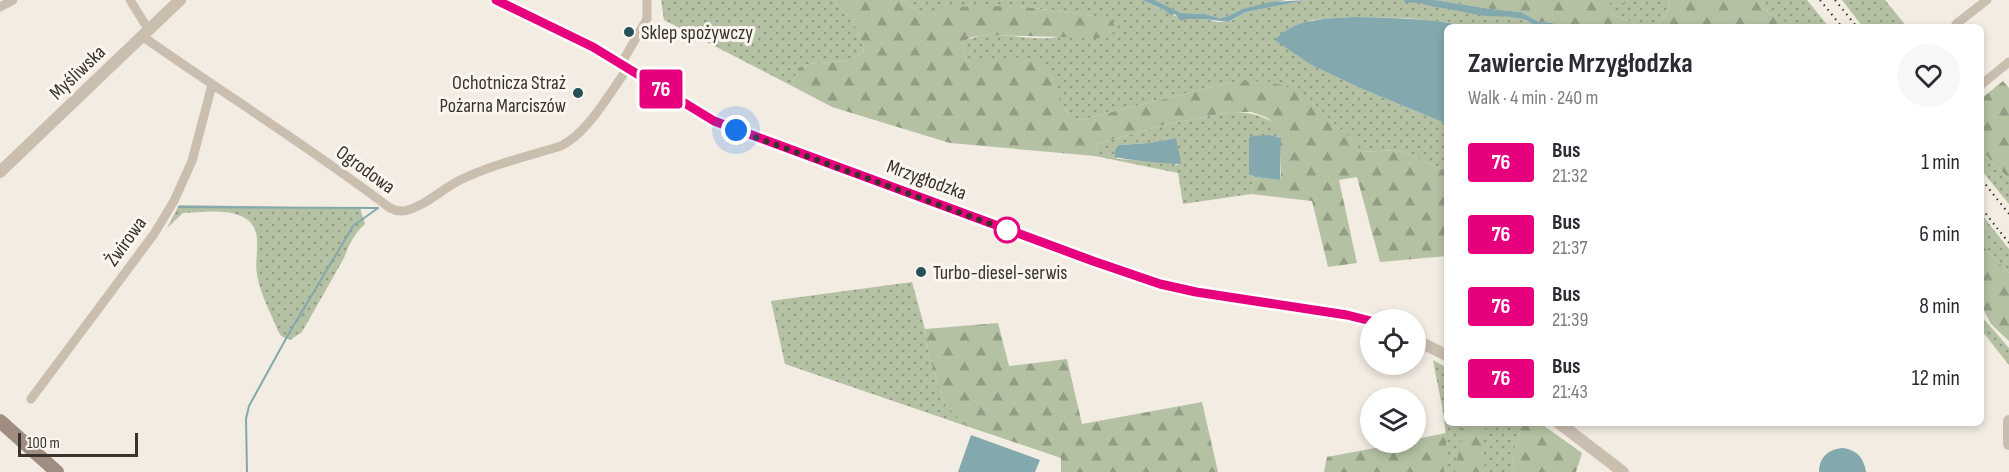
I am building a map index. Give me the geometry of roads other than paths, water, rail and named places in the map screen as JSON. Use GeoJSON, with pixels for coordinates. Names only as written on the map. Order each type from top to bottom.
{"type":"FeatureCollection","features":[{"type":"Feature","properties":{"kind":"main road"},"geometry":{"type":"LineString","coordinates":[[0,414],[16,435]]}},
{"type":"Feature","properties":{"kind":"main road"},"geometry":{"type":"LineString","coordinates":[[0,421],[57,472]]}},
{"type":"Feature","properties":{"kind":"street"},"geometry":{"type":"LineString","coordinates":[[0,7],[13,0]]}},
{"type":"Feature","properties":{"kind":"street"},"geometry":{"type":"LineString","coordinates":[[130,0],[145,33]]}},
{"type":"Feature","properties":{"kind":"street","name":"Myśliwska"},"geometry":{"type":"LineString","coordinates":[[0,172],[180,0]]}},
{"type":"Feature","properties":{"kind":"street","name":"Mrzygłodzka"},"geometry":{"type":"LineString","coordinates":[[496,0],[585,43],[714,121],[1130,275],[1175,288],[1360,318]]}},
{"type":"Feature","properties":{"kind":"street"},"geometry":{"type":"LineString","coordinates":[[624,66],[647,19],[647,0]]}},
{"type":"Feature","properties":{"kind":"street"},"geometry":{"type":"LineString","coordinates":[[1956,24],[1987,0]]}},
{"type":"Feature","properties":{"kind":"street","name":"Ogrodowa"},"geometry":{"type":"LineString","coordinates":[[145,33],[212,85],[390,208],[400,212],[425,203],[443,189],[470,176],[570,141],[585,125],[624,66]]}},
{"type":"Feature","properties":{"kind":"street"},"geometry":{"type":"LineString","coordinates":[[1984,83],[2007,66]]}},
{"type":"Feature","properties":{"kind":"street","name":"Żwirowa"},"geometry":{"type":"LineString","coordinates":[[31,399],[154,234],[174,201],[192,161],[212,85]]}},
{"type":"Feature","properties":{"kind":"street"},"geometry":{"type":"LineString","coordinates":[[1426,345],[1444,354]]}},
{"type":"Feature","properties":{"kind":"street"},"geometry":{"type":"LineString","coordinates":[[2009,421],[2009,444]]}},
{"type":"Feature","properties":{"kind":"street"},"geometry":{"type":"LineString","coordinates":[[1563,426],[1623,472]]}},
{"type":"Feature","properties":{"kind":"water"},"geometry":{"type":"Polygon","coordinates":[[[1142,0],[1155,0],[1181,13],[1205,14],[1220,18],[1242,9],[1271,2],[1307,0],[1246,12],[1228,22],[1205,19],[1181,21],[1175,14],[1171,15],[1142,0]]]}},
{"type":"Feature","properties":{"kind":"water"},"geometry":{"type":"Polygon","coordinates":[[[1404,0],[1435,0],[1521,12],[1541,23],[1558,24],[1532,24],[1516,18],[1478,15],[1417,3],[1405,3],[1404,0]]]}},
{"type":"Feature","properties":{"kind":"water"},"geometry":{"type":"Polygon","coordinates":[[[1398,18],[1457,24],[1444,24],[1444,123],[1311,65],[1275,40],[1292,27],[1322,19],[1398,18]]]}},
{"type":"Feature","properties":{"kind":"water"},"geometry":{"type":"Polygon","coordinates":[[[1270,135],[1281,138],[1280,180],[1255,177],[1249,174],[1249,138],[1270,135]]]}},
{"type":"Feature","properties":{"kind":"water"},"geometry":{"type":"Polygon","coordinates":[[[1176,138],[1181,164],[1115,157],[1115,150],[1119,145],[1176,138]]]}},
{"type":"Feature","properties":{"kind":"water"},"geometry":{"type":"Polygon","coordinates":[[[971,435],[1040,460],[1035,472],[958,472],[971,435]]]}},
{"type":"Feature","properties":{"kind":"water"},"geometry":{"type":"Polygon","coordinates":[[[1843,448],[1859,456],[1866,472],[1819,472],[1821,462],[1826,455],[1833,450],[1843,448]]]}},
{"type":"Feature","properties":{"kind":"waterway"},"geometry":{"type":"LineString","coordinates":[[179,207],[378,208]]}},
{"type":"Feature","properties":{"kind":"waterway"},"geometry":{"type":"LineString","coordinates":[[247,472],[246,419],[249,406],[353,226],[378,208]]}},
{"type":"Feature","properties":{"kind":"railway"},"geometry":{"type":"LineString","coordinates":[[1820,0],[1840,24]]}},
{"type":"Feature","properties":{"kind":"railway"},"geometry":{"type":"LineString","coordinates":[[1835,0],[1855,24]]}},
{"type":"Feature","properties":{"kind":"railway"},"geometry":{"type":"LineString","coordinates":[[1984,183],[2009,214]]}},
{"type":"Feature","properties":{"kind":"railway"},"geometry":{"type":"LineString","coordinates":[[1984,212],[2009,243]]}},
{"type":"Feature","properties":{"kind":"place","name":"Sklep spożywczy"},"geometry":{"type":"Point","coordinates":[629,32]}},
{"type":"Feature","properties":{"kind":"place","name":"Ochotnicza Straż Pożarna Marciszów"},"geometry":{"type":"Point","coordinates":[578,93]}},
{"type":"Feature","properties":{"kind":"place","name":"Turbo-diesel-serwis"},"geometry":{"type":"Point","coordinates":[921,272]}}]}
